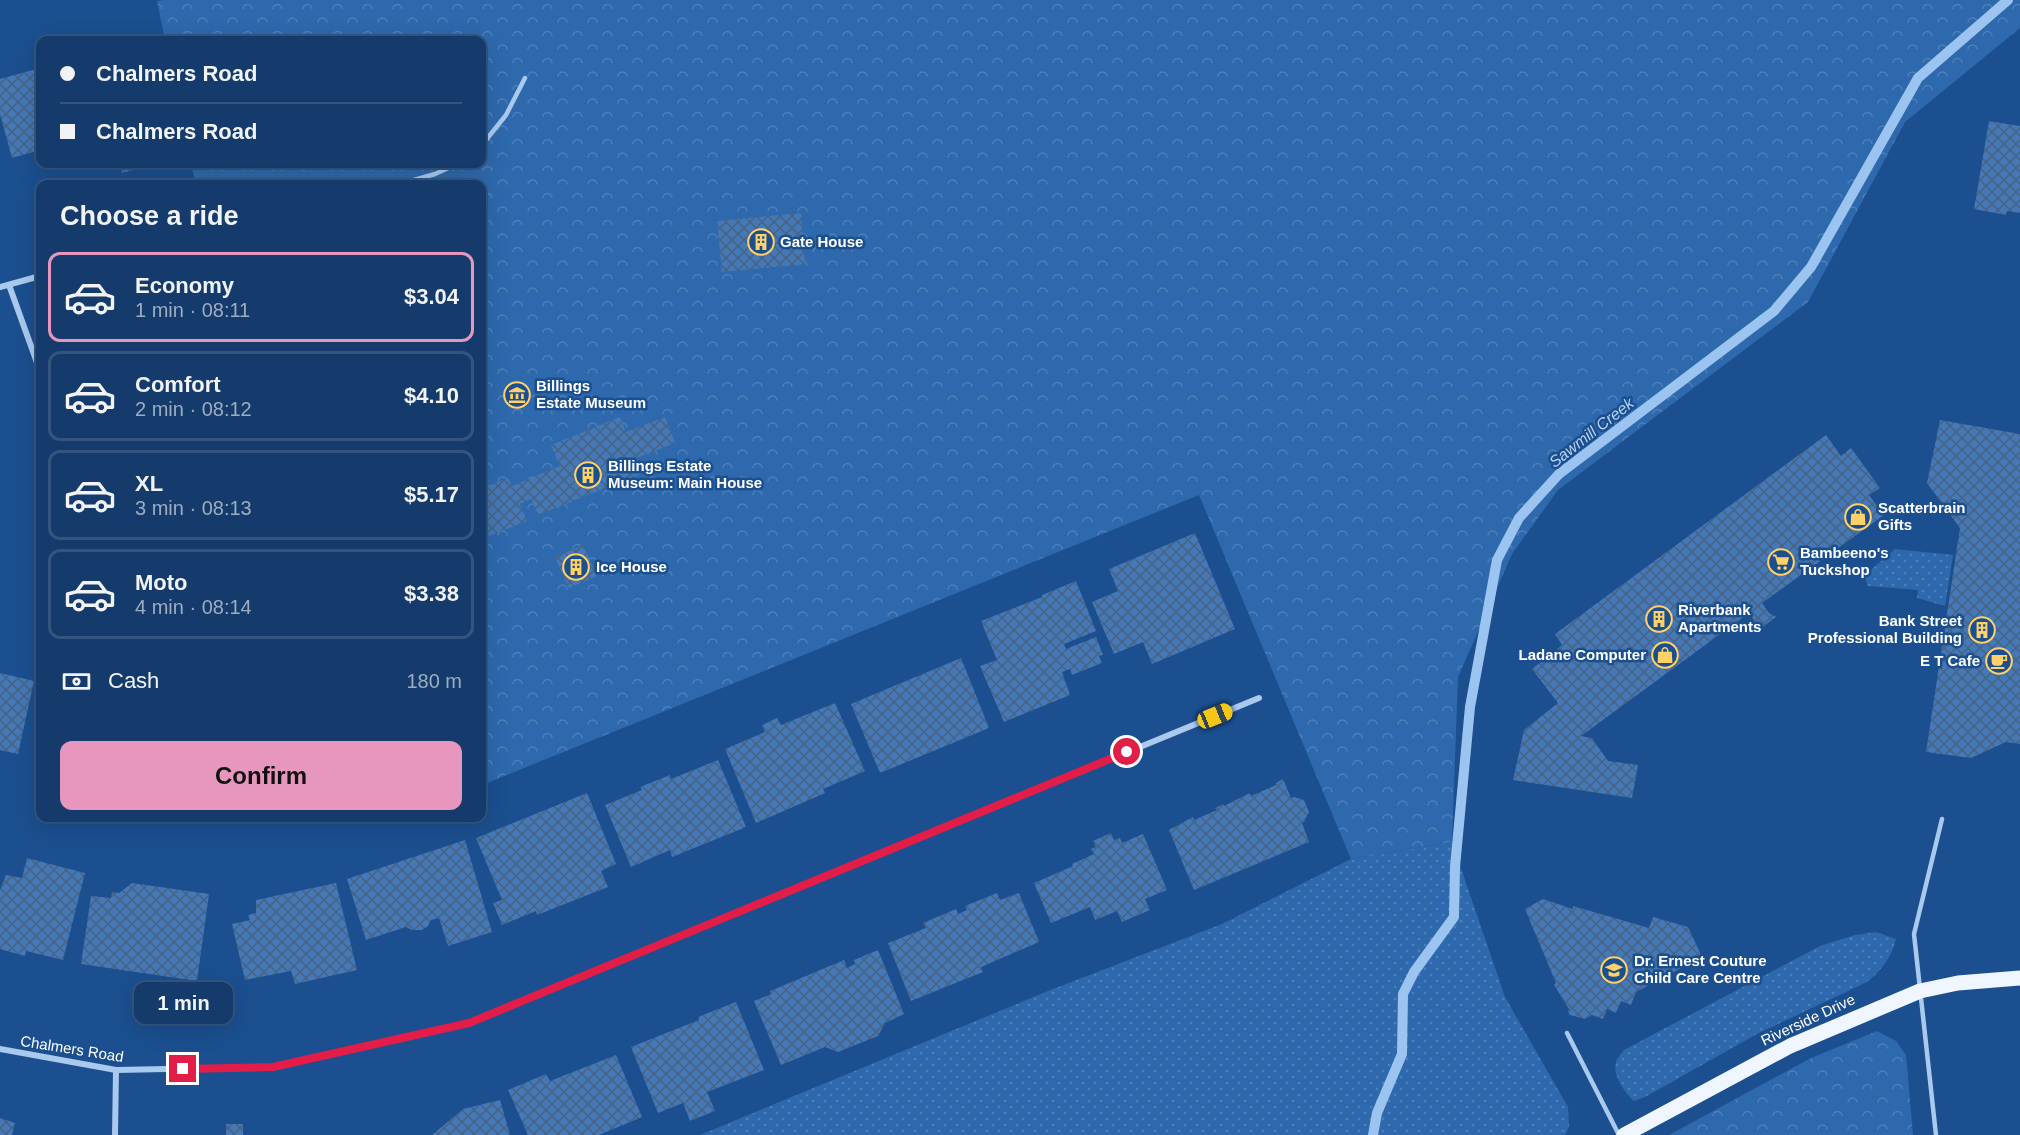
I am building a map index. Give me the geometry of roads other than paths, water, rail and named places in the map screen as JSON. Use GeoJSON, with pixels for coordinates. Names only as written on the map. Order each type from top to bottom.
{"type":"FeatureCollection","features":[{"type":"Feature","properties":{"kind":"main road","name":"Riverside Drive"},"geometry":{"type":"LineString","coordinates":[[1624,1135],[1790,1046],[1920,990],[1958,983],[2020,978]]}},
{"type":"Feature","properties":{"kind":"street"},"geometry":{"type":"LineString","coordinates":[[0,287],[36,277]]}},
{"type":"Feature","properties":{"kind":"street"},"geometry":{"type":"LineString","coordinates":[[9,285],[36,360]]}},
{"type":"Feature","properties":{"kind":"street","name":"Chalmers Road"},"geometry":{"type":"LineString","coordinates":[[0,1049],[116,1070],[273,1067],[469,1023],[1258,698]]}},
{"type":"Feature","properties":{"kind":"street"},"geometry":{"type":"LineString","coordinates":[[115,1135],[116,1070]]}},
{"type":"Feature","properties":{"kind":"lane"},"geometry":{"type":"LineString","coordinates":[[486,140],[506,115],[525,78]]}},
{"type":"Feature","properties":{"kind":"lane"},"geometry":{"type":"LineString","coordinates":[[414,180],[448,168]]}},
{"type":"Feature","properties":{"kind":"lane"},"geometry":{"type":"LineString","coordinates":[[1936,1135],[1914,934],[1941,819]]}},
{"type":"Feature","properties":{"kind":"lane"},"geometry":{"type":"LineString","coordinates":[[1567,1033],[1620,1135]]}},
{"type":"Feature","properties":{"kind":"waterway","name":"Sawmill Creek"},"geometry":{"type":"LineString","coordinates":[[1373,1135],[1377,1113],[1402,1054],[1403,994],[1414,972],[1454,917],[1455,867],[1470,707],[1497,560],[1519,518],[1559,474],[1774,311],[1811,267],[1918,78],[2008,0]]}},
{"type":"Feature","properties":{"kind":"place","name":"Gate House"},"geometry":{"type":"Point","coordinates":[761,242]}},
{"type":"Feature","properties":{"kind":"place","name":"Billings Estate Museum"},"geometry":{"type":"Point","coordinates":[517,395]}},
{"type":"Feature","properties":{"kind":"place","name":"Billings Estate Museum: Main House"},"geometry":{"type":"Point","coordinates":[588,475]}},
{"type":"Feature","properties":{"kind":"place","name":"Scatterbrain Gifts"},"geometry":{"type":"Point","coordinates":[1858,517]}},
{"type":"Feature","properties":{"kind":"place","name":"Bambeeno's Tuckshop"},"geometry":{"type":"Point","coordinates":[1781,562]}},
{"type":"Feature","properties":{"kind":"place","name":"Ice House"},"geometry":{"type":"Point","coordinates":[576,567]}},
{"type":"Feature","properties":{"kind":"place","name":"Riverbank Apartments"},"geometry":{"type":"Point","coordinates":[1659,619]}},
{"type":"Feature","properties":{"kind":"place","name":"Bank Street Professional Building"},"geometry":{"type":"Point","coordinates":[1982,630]}},
{"type":"Feature","properties":{"kind":"place","name":"Ladane Computer"},"geometry":{"type":"Point","coordinates":[1665,655]}},
{"type":"Feature","properties":{"kind":"place","name":"E T Cafe"},"geometry":{"type":"Point","coordinates":[1999,661]}},
{"type":"Feature","properties":{"kind":"place","name":"Dr. Ernest Couture Child Care Centre"},"geometry":{"type":"Point","coordinates":[1614,970]}}]}
